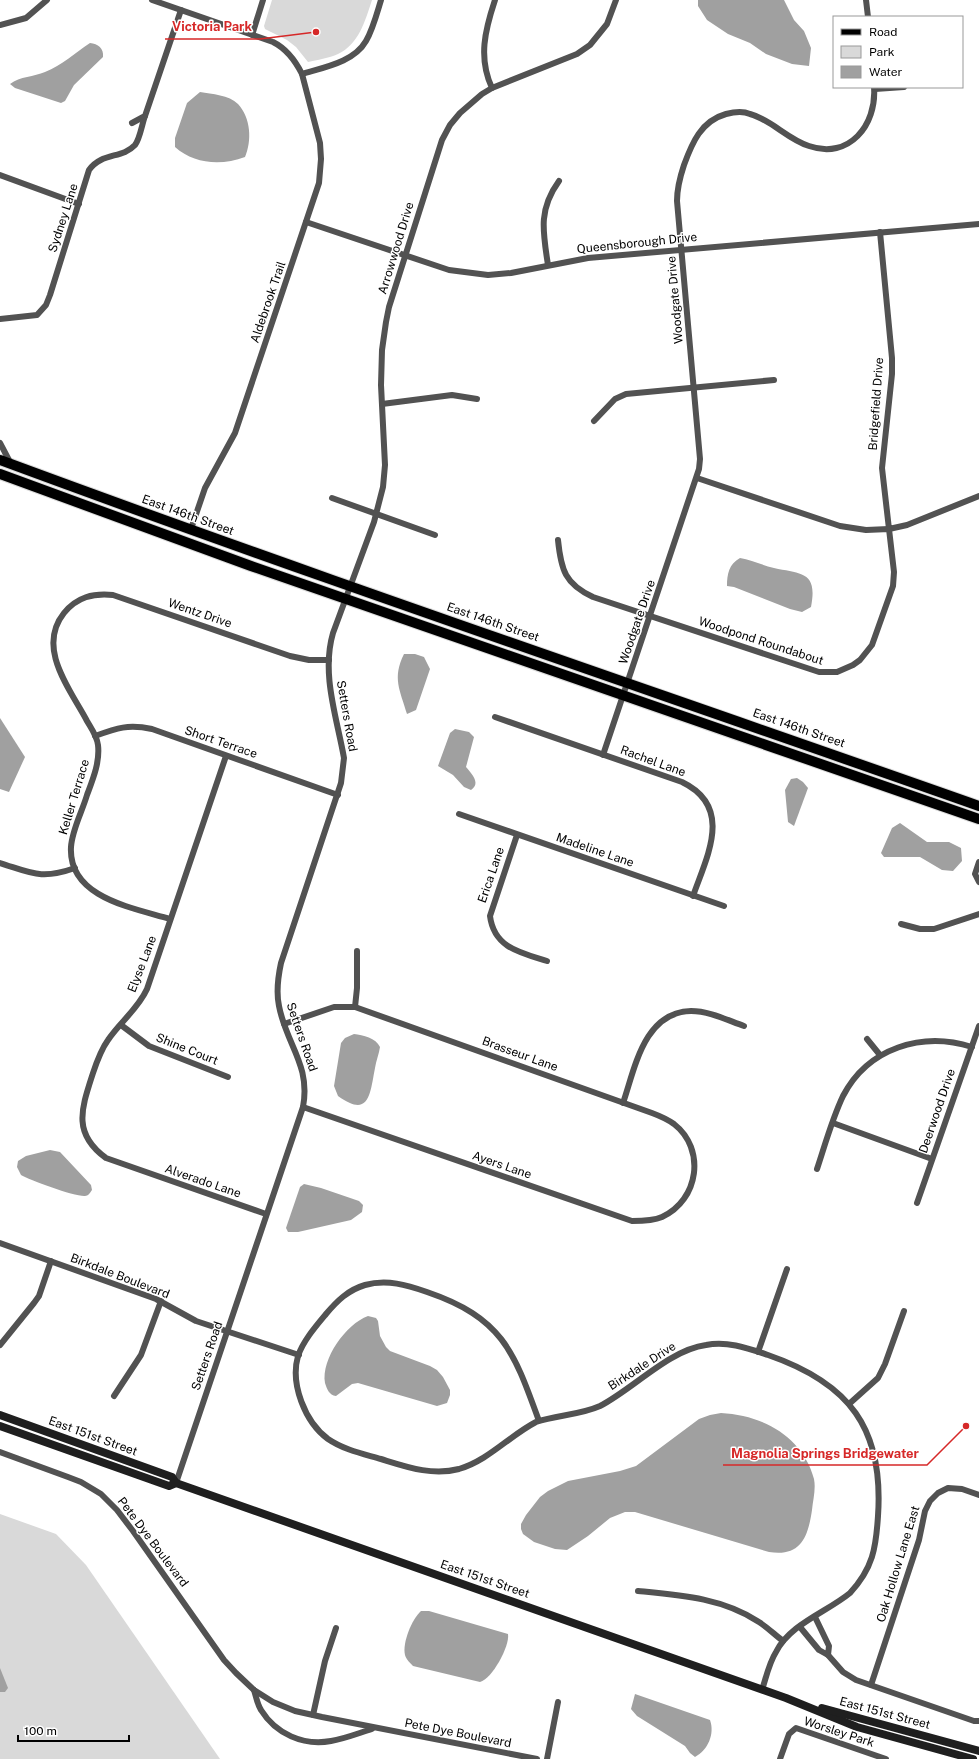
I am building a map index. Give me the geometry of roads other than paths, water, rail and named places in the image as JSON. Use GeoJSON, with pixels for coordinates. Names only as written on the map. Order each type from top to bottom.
{"type":"FeatureCollection","features":[{"type":"Feature","properties":{"kind":"main road","name":"East 146th Street"},"geometry":{"type":"LineString","coordinates":[[0,460],[190,529],[348,593],[979,806]]}},
{"type":"Feature","properties":{"kind":"main road","name":"East 146th Street"},"geometry":{"type":"LineString","coordinates":[[0,474],[251,566],[348,593]]}},
{"type":"Feature","properties":{"kind":"main road","name":"East 146th Street"},"geometry":{"type":"LineString","coordinates":[[626,688],[979,819]]}},
{"type":"Feature","properties":{"kind":"street"},"geometry":{"type":"LineString","coordinates":[[0,26],[26,18],[47,0]]}},
{"type":"Feature","properties":{"kind":"street","name":"Aldebrook Trail"},"geometry":{"type":"LineString","coordinates":[[152,0],[273,42],[285,49],[297,64],[302,74],[320,143],[321,159],[319,183],[235,433],[205,488],[190,529]]}},
{"type":"Feature","properties":{"kind":"street"},"geometry":{"type":"LineString","coordinates":[[252,35],[263,0]]}},
{"type":"Feature","properties":{"kind":"street"},"geometry":{"type":"LineString","coordinates":[[302,74],[337,63],[356,53],[367,40],[381,0]]}},
{"type":"Feature","properties":{"kind":"street"},"geometry":{"type":"LineString","coordinates":[[492,88],[484,61],[484,42],[495,0]]}},
{"type":"Feature","properties":{"kind":"street","name":"Arrowwood Drive"},"geometry":{"type":"LineString","coordinates":[[348,593],[376,514],[383,487],[385,465],[382,404],[382,350],[389,307],[442,140],[450,125],[460,113],[482,94],[492,88],[577,54],[590,45],[607,24],[616,0]]}},
{"type":"Feature","properties":{"kind":"street"},"geometry":{"type":"LineString","coordinates":[[866,0],[868,16]]}},
{"type":"Feature","properties":{"kind":"street","name":"Sydney Lane"},"geometry":{"type":"LineString","coordinates":[[0,319],[37,315],[42,311],[50,296],[89,170],[102,158],[126,152],[136,144],[180,10]]}},
{"type":"Feature","properties":{"kind":"street","name":"Woodgate Drive"},"geometry":{"type":"LineString","coordinates":[[603,755],[697,478],[700,459],[677,201],[678,189],[693,141],[706,125],[716,118],[736,112],[747,113],[768,121],[794,139],[808,146],[824,149],[835,148],[852,141],[864,130],[872,115],[875,88]]}},
{"type":"Feature","properties":{"kind":"street"},"geometry":{"type":"LineString","coordinates":[[132,123],[145,116]]}},
{"type":"Feature","properties":{"kind":"street"},"geometry":{"type":"LineString","coordinates":[[0,175],[79,204]]}},
{"type":"Feature","properties":{"kind":"street"},"geometry":{"type":"LineString","coordinates":[[548,265],[544,232],[545,210],[550,194],[559,181]]}},
{"type":"Feature","properties":{"kind":"street","name":"Queensborough Drive"},"geometry":{"type":"LineString","coordinates":[[306,222],[449,270],[480,275],[511,273],[588,258],[979,224]]}},
{"type":"Feature","properties":{"kind":"street","name":"Bridgefield Drive"},"geometry":{"type":"LineString","coordinates":[[880,232],[892,358],[892,374],[882,468],[889,529]]}},
{"type":"Feature","properties":{"kind":"street"},"geometry":{"type":"LineString","coordinates":[[594,421],[615,399],[626,394],[774,380]]}},
{"type":"Feature","properties":{"kind":"street"},"geometry":{"type":"LineString","coordinates":[[382,404],[452,395],[477,399]]}},
{"type":"Feature","properties":{"kind":"street"},"geometry":{"type":"LineString","coordinates":[[0,443],[10,464]]}},
{"type":"Feature","properties":{"kind":"street"},"geometry":{"type":"LineString","coordinates":[[697,478],[840,526],[866,530],[889,529],[907,525],[979,496]]}},
{"type":"Feature","properties":{"kind":"street"},"geometry":{"type":"LineString","coordinates":[[332,498],[435,535]]}},
{"type":"Feature","properties":{"kind":"street","name":"Woodpond Roundabout"},"geometry":{"type":"LineString","coordinates":[[558,540],[562,568],[575,588],[593,597],[812,670],[827,673],[846,669],[860,660],[872,645],[893,586],[894,572],[889,529]]}},
{"type":"Feature","properties":{"kind":"street","name":"Setters Road"},"geometry":{"type":"LineString","coordinates":[[176,1482],[303,1107],[306,1087],[303,1071],[284,1024],[279,1005],[277,984],[279,973],[338,795],[344,771],[344,758],[329,682],[329,660],[330,642],[348,593]]}},
{"type":"Feature","properties":{"kind":"street","name":"Wentz Drive"},"geometry":{"type":"LineString","coordinates":[[67,609],[73,603],[91,595],[112,595],[290,656],[309,660],[329,660]]}},
{"type":"Feature","properties":{"kind":"street","name":"Keller Terrace"},"geometry":{"type":"LineString","coordinates":[[67,609],[55,631],[53,653],[61,673],[98,744],[98,759],[71,847],[75,868],[84,883],[96,893],[116,902],[170,919]]}},
{"type":"Feature","properties":{"kind":"street","name":"Rachel Lane"},"geometry":{"type":"LineString","coordinates":[[495,717],[682,782],[691,787],[706,802],[713,820],[713,837],[694,896]]}},
{"type":"Feature","properties":{"kind":"street","name":"Short Terrace"},"geometry":{"type":"LineString","coordinates":[[95,736],[117,728],[131,726],[140,727],[338,795]]}},
{"type":"Feature","properties":{"kind":"street","name":"Elyse Lane"},"geometry":{"type":"LineString","coordinates":[[134,1169],[114,1162],[99,1153],[88,1139],[82,1122],[83,1105],[100,1054],[109,1038],[135,1009],[144,994],[226,756]]}},
{"type":"Feature","properties":{"kind":"street","name":"Madeline Lane"},"geometry":{"type":"LineString","coordinates":[[459,814],[724,906]]}},
{"type":"Feature","properties":{"kind":"street","name":"Erica Lane"},"geometry":{"type":"LineString","coordinates":[[517,835],[490,916],[491,924],[499,939],[506,945],[515,950],[547,961]]}},
{"type":"Feature","properties":{"kind":"street"},"geometry":{"type":"LineString","coordinates":[[979,862],[975,874],[979,882]]}},
{"type":"Feature","properties":{"kind":"street"},"geometry":{"type":"LineString","coordinates":[[0,863],[40,875],[54,875],[75,868]]}},
{"type":"Feature","properties":{"kind":"street"},"geometry":{"type":"LineString","coordinates":[[901,924],[920,929],[934,929],[979,914]]}},
{"type":"Feature","properties":{"kind":"street"},"geometry":{"type":"LineString","coordinates":[[355,1007],[357,988],[357,951]]}},
{"type":"Feature","properties":{"kind":"street","name":"Brasseur Lane"},"geometry":{"type":"LineString","coordinates":[[284,1024],[334,1007],[355,1007],[666,1118],[683,1133],[690,1145],[694,1159],[694,1178],[687,1194]]}},
{"type":"Feature","properties":{"kind":"street"},"geometry":{"type":"LineString","coordinates":[[623,1103],[645,1042],[653,1028],[663,1020],[675,1014],[690,1011],[715,1016],[744,1026]]}},
{"type":"Feature","properties":{"kind":"street","name":"Shine Court"},"geometry":{"type":"LineString","coordinates":[[121,1024],[149,1046],[228,1077]]}},
{"type":"Feature","properties":{"kind":"street","name":"Deerwood Drive"},"geometry":{"type":"LineString","coordinates":[[917,1203],[979,1026]]}},
{"type":"Feature","properties":{"kind":"street"},"geometry":{"type":"LineString","coordinates":[[867,1039],[880,1055]]}},
{"type":"Feature","properties":{"kind":"street"},"geometry":{"type":"LineString","coordinates":[[817,1169],[844,1095],[853,1080],[863,1068],[880,1055],[903,1046],[930,1040],[950,1041],[972,1047]]}},
{"type":"Feature","properties":{"kind":"street","name":"Ayers Lane"},"geometry":{"type":"LineString","coordinates":[[303,1107],[632,1221],[651,1220],[661,1217],[676,1208],[687,1194]]}},
{"type":"Feature","properties":{"kind":"street"},"geometry":{"type":"LineString","coordinates":[[833,1124],[932,1159]]}},
{"type":"Feature","properties":{"kind":"street","name":"Alverado Lane"},"geometry":{"type":"LineString","coordinates":[[134,1169],[266,1214]]}},
{"type":"Feature","properties":{"kind":"street","name":"Birkdale Boulevard"},"geometry":{"type":"LineString","coordinates":[[0,1243],[161,1302],[190,1318],[299,1355]]}},
{"type":"Feature","properties":{"kind":"street"},"geometry":{"type":"LineString","coordinates":[[0,1345],[39,1296],[51,1262]]}},
{"type":"Feature","properties":{"kind":"street"},"geometry":{"type":"LineString","coordinates":[[758,1352],[787,1269]]}},
{"type":"Feature","properties":{"kind":"street"},"geometry":{"type":"LineString","coordinates":[[299,1355],[317,1324],[338,1300],[367,1285],[401,1284],[457,1304],[481,1318],[492,1328],[504,1342],[518,1364],[539,1421]]}},
{"type":"Feature","properties":{"kind":"street"},"geometry":{"type":"LineString","coordinates":[[114,1396],[141,1355],[161,1302]]}},
{"type":"Feature","properties":{"kind":"street"},"geometry":{"type":"LineString","coordinates":[[849,1404],[878,1378],[885,1364],[904,1311]]}},
{"type":"Feature","properties":{"kind":"street","name":"Birkdale Drive"},"geometry":{"type":"LineString","coordinates":[[299,1355],[297,1365],[298,1390],[306,1413],[327,1438],[348,1449],[406,1467],[438,1472],[469,1466],[485,1458],[513,1435],[539,1421],[591,1410],[600,1406],[685,1350],[705,1345],[736,1345],[758,1352],[787,1362],[810,1373],[831,1387],[849,1404],[863,1425],[876,1460],[879,1487],[875,1549],[872,1561],[858,1584],[841,1600],[800,1627],[782,1641],[775,1652],[762,1690]]}},
{"type":"Feature","properties":{"kind":"street","name":"East 151st Street"},"geometry":{"type":"LineString","coordinates":[[0,1415],[172,1477],[176,1482],[762,1690],[786,1698],[979,1751]]}},
{"type":"Feature","properties":{"kind":"street","name":"East 151st Street"},"geometry":{"type":"LineString","coordinates":[[0,1426],[169,1486],[176,1482]]}},
{"type":"Feature","properties":{"kind":"street","name":"Pete Dye Boulevard"},"geometry":{"type":"LineString","coordinates":[[0,1452],[81,1482],[109,1501],[133,1531],[224,1660],[254,1690],[273,1702],[295,1711],[313,1715],[537,1759]]}},
{"type":"Feature","properties":{"kind":"street","name":"Oak Hollow Lane East"},"geometry":{"type":"LineString","coordinates":[[871,1685],[919,1540],[924,1511],[930,1501],[938,1493],[948,1488],[962,1489],[979,1495]]}},
{"type":"Feature","properties":{"kind":"street"},"geometry":{"type":"LineString","coordinates":[[638,1591],[698,1598],[742,1612],[761,1623],[782,1641]]}},
{"type":"Feature","properties":{"kind":"street"},"geometry":{"type":"LineString","coordinates":[[815,1617],[829,1646],[828,1655]]}},
{"type":"Feature","properties":{"kind":"street"},"geometry":{"type":"LineString","coordinates":[[800,1627],[819,1650],[828,1655],[843,1672],[856,1680],[974,1721],[979,1721]]}},
{"type":"Feature","properties":{"kind":"street"},"geometry":{"type":"LineString","coordinates":[[313,1715],[325,1662],[336,1628]]}},
{"type":"Feature","properties":{"kind":"street","name":"Pete Dye Boulevard"},"geometry":{"type":"LineString","coordinates":[[254,1690],[260,1709],[269,1720],[288,1735],[300,1740],[310,1742],[332,1741],[374,1728]]}},
{"type":"Feature","properties":{"kind":"street","name":"East 151st Street"},"geometry":{"type":"LineString","coordinates":[[786,1698],[857,1727],[973,1759]]}},
{"type":"Feature","properties":{"kind":"street"},"geometry":{"type":"LineString","coordinates":[[547,1759],[558,1702]]}},
{"type":"Feature","properties":{"kind":"street","name":"Worsley Park"},"geometry":{"type":"LineString","coordinates":[[780,1759],[789,1734],[796,1728],[886,1759]]}},
{"type":"Feature","properties":{"kind":"water"},"geometry":{"type":"Polygon","coordinates":[[[698,0],[784,0],[794,20],[804,31],[811,48],[809,66],[792,64],[766,54],[750,43],[728,34],[707,20],[698,6],[698,0]]]}},
{"type":"Feature","properties":{"kind":"water"},"geometry":{"type":"Polygon","coordinates":[[[90,43],[96,44],[100,47],[103,51],[103,57],[74,85],[65,101],[61,103],[15,88],[10,84],[18,79],[41,74],[51,69],[90,43]]]}},
{"type":"Feature","properties":{"kind":"water"},"geometry":{"type":"Polygon","coordinates":[[[200,92],[220,95],[238,104],[246,116],[249,130],[249,144],[245,157],[227,162],[208,162],[182,153],[175,147],[175,138],[187,103],[200,92]]]}},
{"type":"Feature","properties":{"kind":"water"},"geometry":{"type":"Polygon","coordinates":[[[740,558],[774,568],[799,573],[805,576],[809,580],[812,587],[813,595],[811,607],[802,612],[790,609],[734,587],[727,586],[729,570],[733,563],[740,558]]]}},
{"type":"Feature","properties":{"kind":"water"},"geometry":{"type":"Polygon","coordinates":[[[404,654],[415,654],[424,657],[430,669],[416,710],[407,714],[398,684],[398,670],[404,654]]]}},
{"type":"Feature","properties":{"kind":"water"},"geometry":{"type":"Polygon","coordinates":[[[0,718],[25,757],[9,792],[0,789],[0,718]]]}},
{"type":"Feature","properties":{"kind":"water"},"geometry":{"type":"Polygon","coordinates":[[[455,729],[469,732],[474,737],[466,767],[475,781],[474,787],[471,790],[464,787],[453,775],[438,766],[450,733],[455,729]]]}},
{"type":"Feature","properties":{"kind":"water"},"geometry":{"type":"Polygon","coordinates":[[[797,778],[808,788],[794,826],[788,822],[785,790],[791,779],[797,778]]]}},
{"type":"Feature","properties":{"kind":"water"},"geometry":{"type":"Polygon","coordinates":[[[900,823],[927,842],[949,842],[961,848],[962,861],[953,871],[942,870],[920,857],[884,857],[881,853],[892,828],[900,823]]]}},
{"type":"Feature","properties":{"kind":"water"},"geometry":{"type":"Polygon","coordinates":[[[354,1034],[365,1036],[376,1041],[380,1047],[370,1094],[367,1100],[362,1104],[357,1105],[338,1096],[334,1086],[341,1043],[345,1038],[354,1034]]]}},
{"type":"Feature","properties":{"kind":"water"},"geometry":{"type":"Polygon","coordinates":[[[50,1150],[60,1152],[91,1185],[92,1190],[88,1195],[80,1196],[63,1191],[21,1175],[17,1167],[18,1161],[26,1156],[50,1150]]]}},
{"type":"Feature","properties":{"kind":"water"},"geometry":{"type":"Polygon","coordinates":[[[304,1184],[359,1201],[363,1205],[362,1212],[351,1220],[298,1232],[288,1232],[286,1228],[300,1187],[304,1184]]]}},
{"type":"Feature","properties":{"kind":"water"},"geometry":{"type":"Polygon","coordinates":[[[368,1316],[376,1318],[378,1321],[380,1336],[390,1351],[437,1370],[443,1377],[450,1390],[447,1403],[437,1406],[358,1383],[352,1384],[336,1396],[330,1393],[325,1383],[325,1374],[331,1353],[351,1326],[368,1316]]]}},
{"type":"Feature","properties":{"kind":"water"},"geometry":{"type":"Polygon","coordinates":[[[721,1413],[752,1418],[779,1431],[791,1440],[801,1451],[809,1464],[815,1483],[815,1491],[808,1529],[801,1543],[796,1548],[780,1553],[769,1552],[635,1512],[625,1512],[610,1518],[588,1536],[567,1550],[555,1549],[534,1542],[523,1534],[521,1524],[526,1515],[540,1497],[548,1491],[568,1481],[620,1471],[636,1466],[699,1419],[721,1413]]]}},
{"type":"Feature","properties":{"kind":"water"},"geometry":{"type":"Polygon","coordinates":[[[421,1611],[429,1611],[508,1634],[508,1639],[503,1654],[495,1669],[485,1680],[480,1682],[413,1666],[408,1661],[404,1650],[406,1638],[411,1625],[421,1611]]]}},
{"type":"Feature","properties":{"kind":"water"},"geometry":{"type":"Polygon","coordinates":[[[0,1668],[8,1688],[5,1692],[0,1692],[0,1668]]]}},
{"type":"Feature","properties":{"kind":"water"},"geometry":{"type":"Polygon","coordinates":[[[635,1694],[710,1720],[712,1731],[711,1736],[704,1750],[695,1757],[685,1746],[637,1716],[631,1709],[635,1694]]]}},
{"type":"Feature","properties":{"kind":"place","name":"Victoria Park"},"geometry":{"type":"Point","coordinates":[316,32]}},
{"type":"Feature","properties":{"kind":"place","name":"Magnolia Springs Bridgewater"},"geometry":{"type":"Point","coordinates":[966,1426]}}]}
